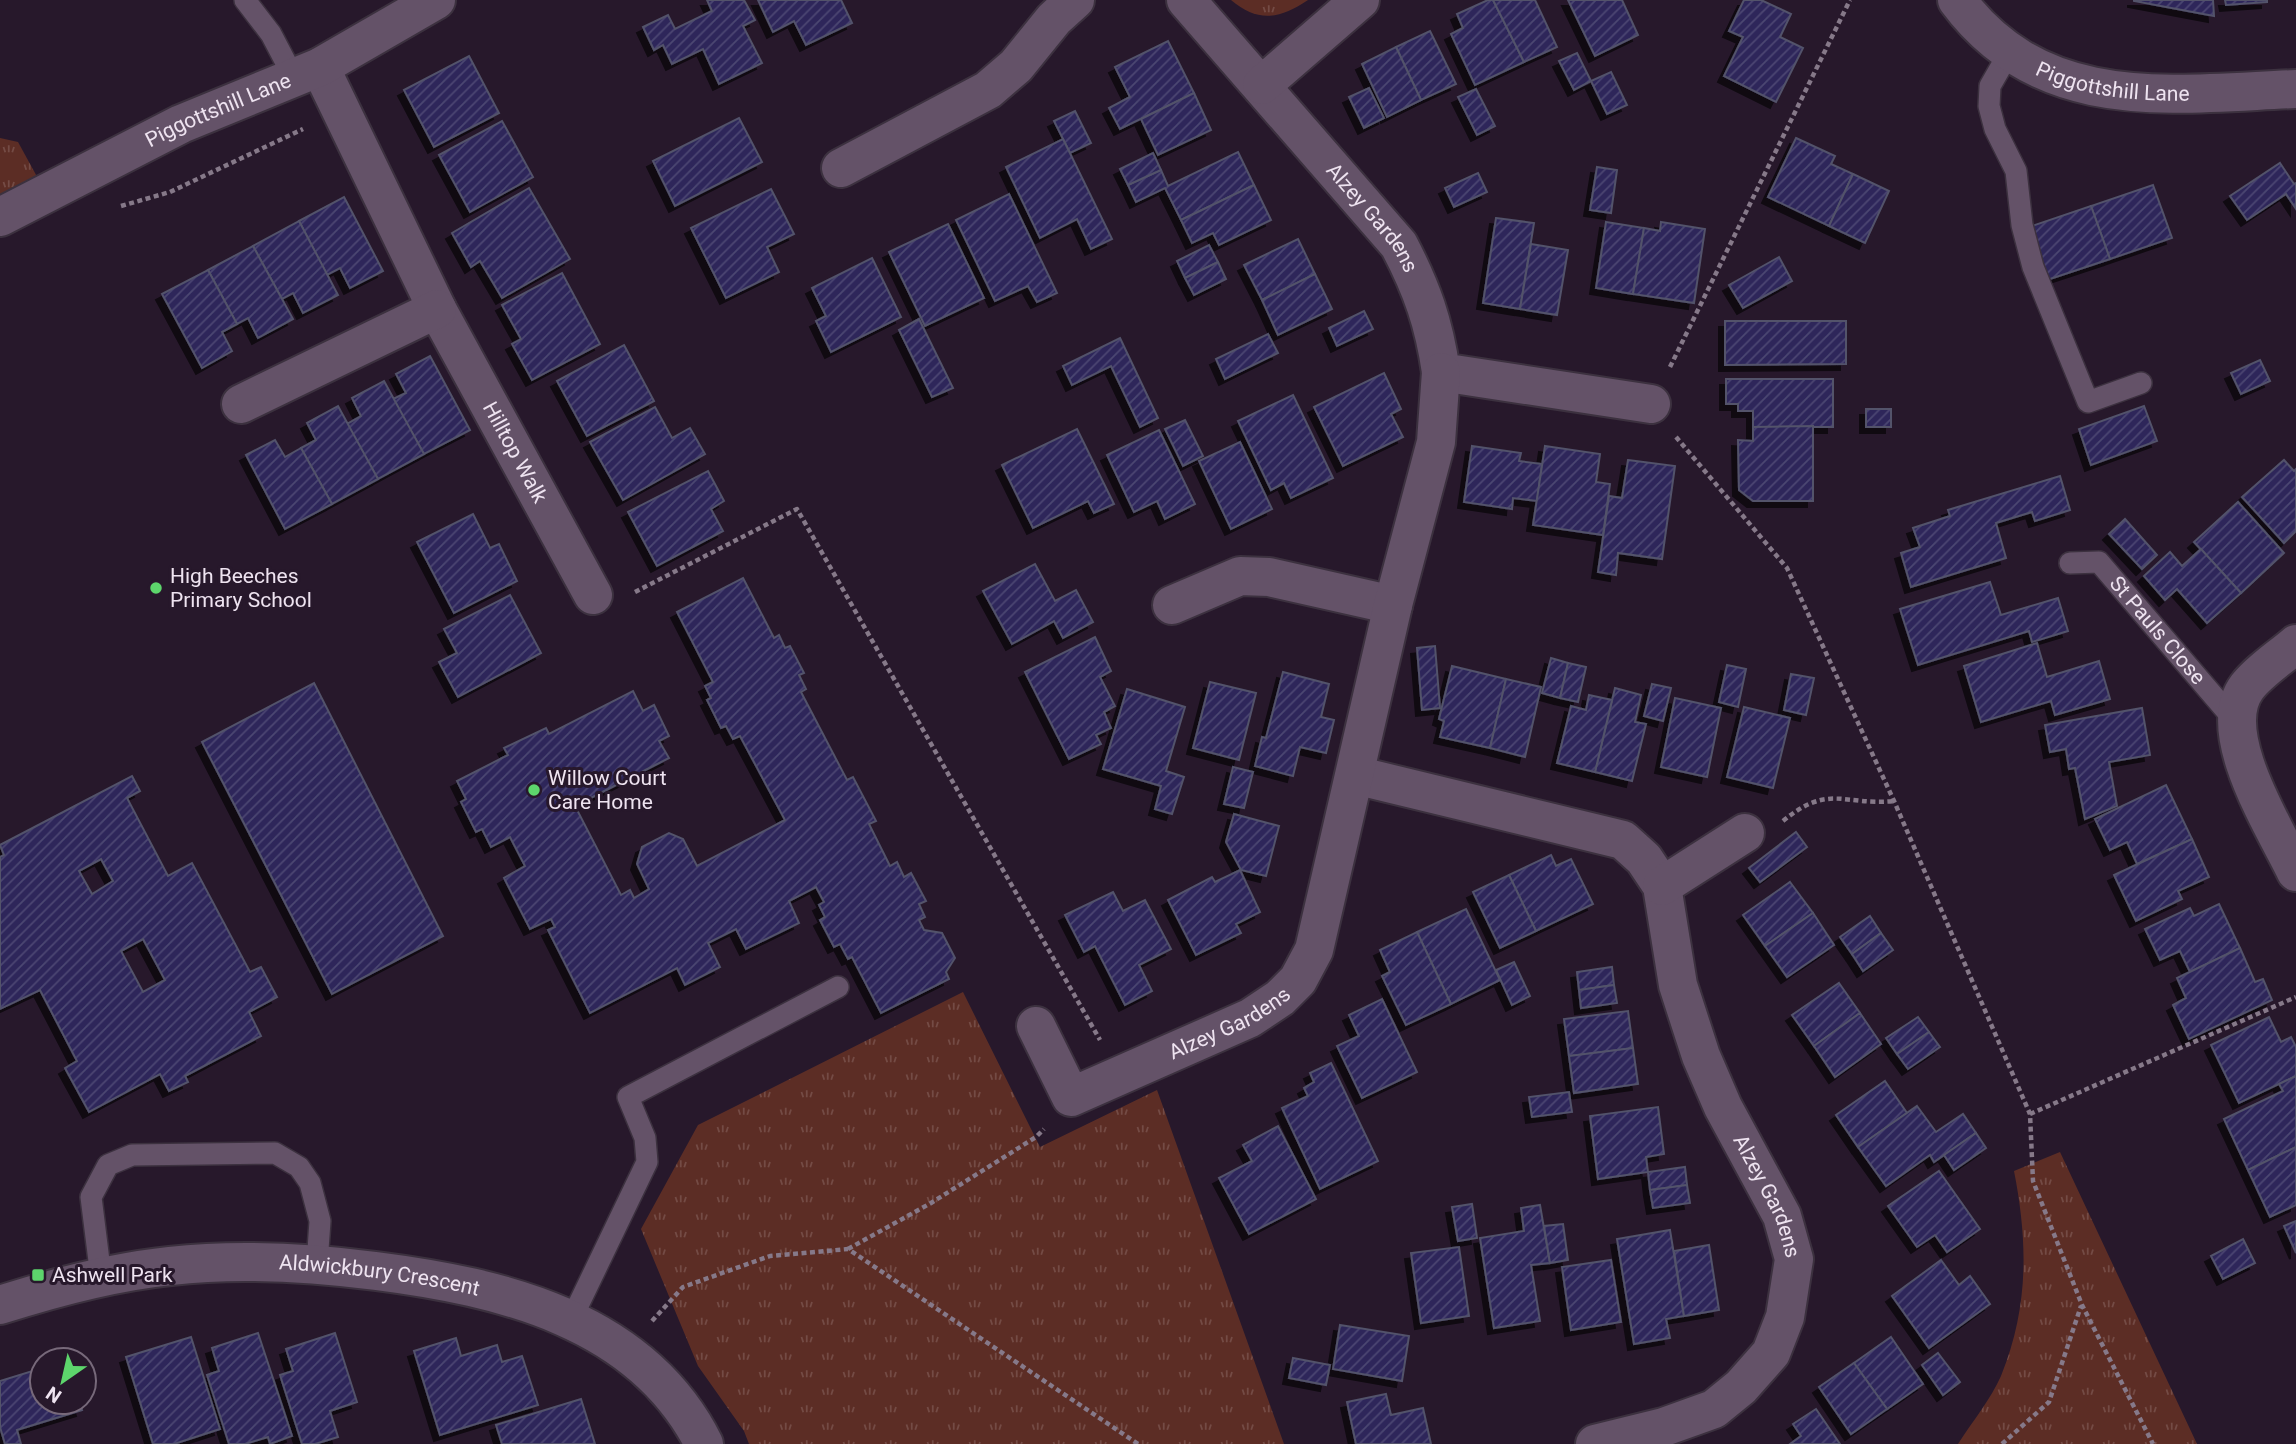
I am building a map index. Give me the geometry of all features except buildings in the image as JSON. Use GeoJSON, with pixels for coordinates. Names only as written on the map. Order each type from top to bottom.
{"type":"FeatureCollection","features":[{"type":"Feature","properties":{"kind":"street","name":"Piggottshill Lane"},"geometry":{"type":"LineString","coordinates":[[0,217],[181,124],[307,72],[436,0]]}},
{"type":"Feature","properties":{"kind":"street"},"geometry":{"type":"LineString","coordinates":[[841,168],[988,90],[1016,66],[1054,19],[1075,0]]}},
{"type":"Feature","properties":{"kind":"street","name":"Alzey Gardens"},"geometry":{"type":"LineString","coordinates":[[1071,1097],[1250,1018],[1279,998],[1298,979],[1314,950],[1394,605],[1436,442],[1441,372],[1435,329],[1421,287],[1399,245],[1186,0]]}},
{"type":"Feature","properties":{"kind":"street"},"geometry":{"type":"LineString","coordinates":[[1262,85],[1360,0]]}},
{"type":"Feature","properties":{"kind":"street","name":"Piggottshill Lane"},"geometry":{"type":"LineString","coordinates":[[1956,0],[1992,38],[2060,79],[2109,91],[2162,94],[2296,89]]}},
{"type":"Feature","properties":{"kind":"street","name":"Hilltop Walk"},"geometry":{"type":"LineString","coordinates":[[307,72],[340,107],[437,309],[593,595]]}},
{"type":"Feature","properties":{"kind":"street"},"geometry":{"type":"LineString","coordinates":[[240,404],[437,309]]}},
{"type":"Feature","properties":{"kind":"street"},"geometry":{"type":"LineString","coordinates":[[1441,372],[1651,404]]}},
{"type":"Feature","properties":{"kind":"street"},"geometry":{"type":"LineString","coordinates":[[1172,605],[1240,576],[1269,577],[1394,605]]}},
{"type":"Feature","properties":{"kind":"street"},"geometry":{"type":"LineString","coordinates":[[2296,643],[2246,687],[2235,721],[2243,760],[2296,873]]}},
{"type":"Feature","properties":{"kind":"street","name":"Alzey Gardens"},"geometry":{"type":"LineString","coordinates":[[1355,775],[1623,840],[1644,859],[1662,886],[1678,985],[1701,1056],[1723,1107],[1782,1216],[1794,1259],[1785,1317],[1771,1353],[1741,1387],[1714,1409],[1664,1427],[1595,1444]]}},
{"type":"Feature","properties":{"kind":"street"},"geometry":{"type":"LineString","coordinates":[[1662,886],[1745,833]]}},
{"type":"Feature","properties":{"kind":"street"},"geometry":{"type":"LineString","coordinates":[[1036,1026],[1071,1097]]}},
{"type":"Feature","properties":{"kind":"street","name":"Aldwickbury Crescent"},"geometry":{"type":"LineString","coordinates":[[0,1305],[100,1277],[171,1266],[264,1260],[438,1279],[512,1296],[572,1318],[625,1351],[669,1392],[704,1444]]}},
{"type":"Feature","properties":{"kind":"lane"},"geometry":{"type":"LineString","coordinates":[[245,0],[271,34],[307,72]]}},
{"type":"Feature","properties":{"kind":"lane"},"geometry":{"type":"LineString","coordinates":[[2010,51],[1990,86],[1989,106],[1995,129],[2016,171],[2022,225],[2033,267],[2088,402],[2141,383]]}},
{"type":"Feature","properties":{"kind":"lane","name":"St Pauls Close"},"geometry":{"type":"LineString","coordinates":[[2070,563],[2099,562],[2235,721]]}},
{"type":"Feature","properties":{"kind":"lane"},"geometry":{"type":"LineString","coordinates":[[572,1318],[647,1163],[645,1138],[628,1097],[838,987]]}},
{"type":"Feature","properties":{"kind":"lane"},"geometry":{"type":"LineString","coordinates":[[100,1277],[91,1198],[108,1165],[132,1155],[275,1153],[299,1167],[310,1183],[320,1221],[317,1264]]}},
{"type":"Feature","properties":{"kind":"path"},"geometry":{"type":"LineString","coordinates":[[1850,0],[1651,404],[1787,568],[1894,801],[2030,1114],[2033,1181],[2081,1305],[2153,1444]]}},
{"type":"Feature","properties":{"kind":"path"},"geometry":{"type":"LineString","coordinates":[[119,206],[182,186],[286,138],[340,107]]}},
{"type":"Feature","properties":{"kind":"path"},"geometry":{"type":"LineString","coordinates":[[593,595],[630,595],[797,509],[1119,1074]]}},
{"type":"Feature","properties":{"kind":"path"},"geometry":{"type":"LineString","coordinates":[[1745,833],[1764,837],[1812,800],[1842,798],[1868,804],[1894,801]]}},
{"type":"Feature","properties":{"kind":"path"},"geometry":{"type":"LineString","coordinates":[[2030,1114],[2296,997]]}},
{"type":"Feature","properties":{"kind":"path"},"geometry":{"type":"LineString","coordinates":[[625,1351],[683,1287],[769,1256],[848,1248],[931,1203],[1036,1137],[1071,1097]]}},
{"type":"Feature","properties":{"kind":"path"},"geometry":{"type":"LineString","coordinates":[[848,1248],[1138,1444]]}},
{"type":"Feature","properties":{"kind":"path"},"geometry":{"type":"LineString","coordinates":[[2002,1444],[2049,1402],[2081,1305]]}},
{"type":"Feature","properties":{"kind":"green space"},"geometry":{"type":"Polygon","coordinates":[[[1231,0],[1308,0],[1288,11],[1269,16],[1250,12],[1231,0]]]}},
{"type":"Feature","properties":{"kind":"green space"},"geometry":{"type":"Polygon","coordinates":[[[0,138],[18,142],[41,184],[0,202],[0,138]]]}},
{"type":"Feature","properties":{"kind":"green space"},"geometry":{"type":"Polygon","coordinates":[[[963,992],[1040,1147],[1157,1090],[1284,1444],[749,1444],[744,1431],[698,1366],[641,1229],[698,1125],[963,992]]]}},
{"type":"Feature","properties":{"kind":"green space"},"geometry":{"type":"Polygon","coordinates":[[[2060,1152],[2197,1444],[1958,1444],[1997,1385],[2017,1325],[2023,1249],[2014,1171],[2060,1152]]]}},
{"type":"Feature","properties":{"kind":"place","name":"High Beeches Primary School"},"geometry":{"type":"Point","coordinates":[156,588]}},
{"type":"Feature","properties":{"kind":"place","name":"Willow Court Care Home"},"geometry":{"type":"Point","coordinates":[534,790]}},
{"type":"Feature","properties":{"kind":"place","name":"Ashwell Park"},"geometry":{"type":"Point","coordinates":[38,1275]}}]}
